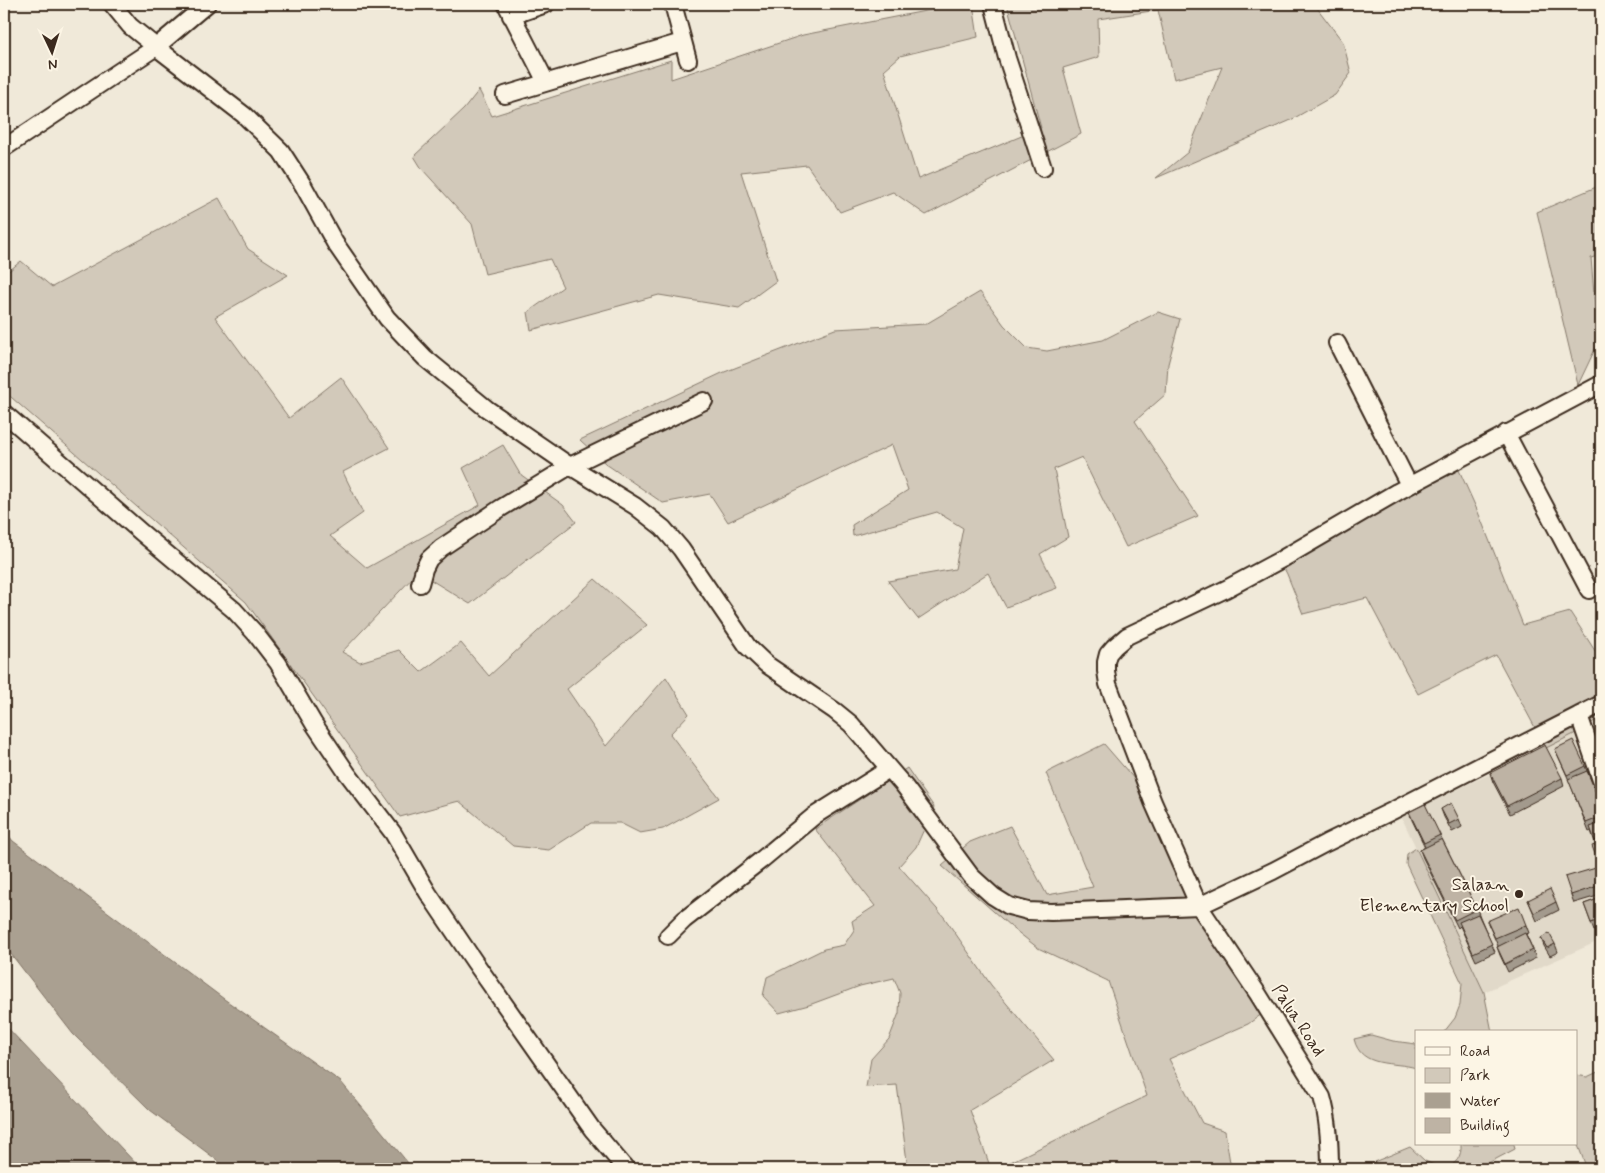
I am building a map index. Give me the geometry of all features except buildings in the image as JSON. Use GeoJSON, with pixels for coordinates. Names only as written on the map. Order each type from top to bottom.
{"type":"FeatureCollection","features":[{"type":"Feature","properties":{"kind":"street"},"geometry":{"type":"LineString","coordinates":[[112,4],[130,26],[244,115],[281,151],[303,185],[335,243],[387,318],[425,358],[487,409],[570,466],[635,506],[663,528],[681,549],[748,647],[766,664],[851,724],[905,788],[971,876],[993,896],[1009,906],[1028,911],[1051,912],[1199,906],[1273,871],[1601,704]]}},
{"type":"Feature","properties":{"kind":"street"},"geometry":{"type":"LineString","coordinates":[[4,148],[156,47],[207,4]]}},
{"type":"Feature","properties":{"kind":"street"},"geometry":{"type":"LineString","coordinates":[[546,4],[508,10],[546,82]]}},
{"type":"Feature","properties":{"kind":"street"},"geometry":{"type":"LineString","coordinates":[[673,4],[688,60]]}},
{"type":"Feature","properties":{"kind":"street"},"geometry":{"type":"LineString","coordinates":[[993,4],[1007,58],[1043,168]]}},
{"type":"Feature","properties":{"kind":"street"},"geometry":{"type":"LineString","coordinates":[[505,95],[682,42]]}},
{"type":"Feature","properties":{"kind":"street"},"geometry":{"type":"LineString","coordinates":[[1337,343],[1409,485]]}},
{"type":"Feature","properties":{"kind":"street","name":"Palua Road"},"geometry":{"type":"LineString","coordinates":[[1330,1169],[1330,1142],[1327,1116],[1322,1097],[1268,1009],[1199,906],[1135,758],[1108,684],[1106,662],[1108,654],[1127,636],[1226,589],[1282,559],[1409,485],[1601,384]]}},
{"type":"Feature","properties":{"kind":"street"},"geometry":{"type":"LineString","coordinates":[[420,584],[429,559],[441,548],[501,508],[570,466],[704,401]]}},
{"type":"Feature","properties":{"kind":"street"},"geometry":{"type":"LineString","coordinates":[[4,412],[142,533],[234,610],[255,633],[278,663],[336,757],[393,833],[428,893],[474,961],[592,1129],[626,1169]]}},
{"type":"Feature","properties":{"kind":"street"},"geometry":{"type":"LineString","coordinates":[[1506,433],[1589,590]]}},
{"type":"Feature","properties":{"kind":"street"},"geometry":{"type":"LineString","coordinates":[[1579,715],[1601,780]]}},
{"type":"Feature","properties":{"kind":"street"},"geometry":{"type":"LineString","coordinates":[[668,936],[684,920],[814,816],[889,769]]}},
{"type":"Feature","properties":{"kind":"shaded area","name":"Salaan Elementary School"},"geometry":{"type":"Polygon","coordinates":[[[1574,734],[1601,812],[1601,940],[1484,992],[1401,816],[1574,734]]]}},
{"type":"Feature","properties":{"kind":"green space"},"geometry":{"type":"Polygon","coordinates":[[[961,4],[973,4],[978,37],[900,56],[884,70],[918,179],[1041,128],[1007,4],[1314,4],[1343,42],[1351,73],[1335,95],[1289,121],[1156,178],[1188,152],[1222,67],[1174,79],[1158,10],[1098,19],[1099,57],[1063,68],[1081,134],[926,215],[893,192],[840,212],[807,165],[741,172],[776,281],[739,308],[659,295],[531,330],[528,312],[563,287],[550,259],[485,274],[472,224],[422,169],[414,156],[464,109],[479,90],[492,116],[671,60],[671,79],[803,35],[961,4]]]}},
{"type":"Feature","properties":{"kind":"green space"},"geometry":{"type":"Polygon","coordinates":[[[1601,185],[1601,255],[1591,258],[1598,343],[1578,385],[1537,212],[1601,185]]]}},
{"type":"Feature","properties":{"kind":"green space"},"geometry":{"type":"Polygon","coordinates":[[[219,198],[248,249],[288,275],[215,317],[289,418],[341,377],[389,448],[343,472],[363,513],[330,536],[367,568],[480,505],[463,468],[503,445],[520,474],[563,505],[576,522],[470,604],[418,572],[342,652],[360,662],[399,650],[421,672],[461,643],[489,676],[595,579],[647,625],[567,689],[606,746],[666,677],[689,714],[670,734],[719,798],[663,829],[640,833],[620,823],[591,823],[549,850],[513,846],[459,801],[400,817],[246,602],[4,391],[4,275],[21,261],[52,287],[219,198]]]}},
{"type":"Feature","properties":{"kind":"green space"},"geometry":{"type":"Polygon","coordinates":[[[980,292],[1004,325],[1027,348],[1047,351],[1103,340],[1158,312],[1180,319],[1168,364],[1166,394],[1135,421],[1198,516],[1126,547],[1082,457],[1054,469],[1068,537],[1040,554],[1057,588],[1006,607],[988,573],[918,619],[888,581],[955,569],[963,528],[937,512],[853,536],[852,525],[908,490],[892,445],[728,522],[710,494],[663,503],[606,464],[580,440],[722,373],[835,329],[926,324],[980,292]]]}},
{"type":"Feature","properties":{"kind":"green space"},"geometry":{"type":"Polygon","coordinates":[[[1454,459],[1478,512],[1523,625],[1570,612],[1601,660],[1601,717],[1574,734],[1546,748],[1496,655],[1418,694],[1367,598],[1303,614],[1278,557],[1454,459]]]}},
{"type":"Feature","properties":{"kind":"green space"},"geometry":{"type":"Polygon","coordinates":[[[1104,744],[1168,818],[1194,884],[1242,955],[1262,1014],[1248,1024],[1169,1059],[1202,1123],[1225,1131],[1231,1169],[996,1169],[1147,1096],[1108,981],[1038,948],[942,866],[970,842],[1010,826],[1047,895],[1093,887],[1046,773],[1104,744]]]}},
{"type":"Feature","properties":{"kind":"green space"},"geometry":{"type":"Polygon","coordinates":[[[907,768],[934,807],[916,847],[899,866],[944,917],[991,985],[1054,1060],[970,1110],[991,1169],[908,1169],[897,1085],[866,1087],[871,1059],[889,1039],[899,1013],[900,993],[894,978],[860,986],[809,1005],[779,1013],[763,996],[767,977],[824,949],[844,945],[854,930],[852,921],[875,906],[815,829],[907,768]]]}},
{"type":"Feature","properties":{"kind":"green space"},"geometry":{"type":"Polygon","coordinates":[[[1416,848],[1484,992],[1492,1030],[1446,1030],[1455,1018],[1460,1005],[1462,983],[1406,864],[1407,854],[1416,848]]]}},
{"type":"Feature","properties":{"kind":"green space"},"geometry":{"type":"Polygon","coordinates":[[[1371,1035],[1393,1041],[1415,1044],[1415,1068],[1371,1060],[1358,1049],[1354,1039],[1371,1035]]]}},
{"type":"Feature","properties":{"kind":"green space"},"geometry":{"type":"Polygon","coordinates":[[[1601,1067],[1601,1169],[1587,1169],[1578,1145],[1578,1075],[1587,1077],[1600,1071],[1601,1067]]]}},
{"type":"Feature","properties":{"kind":"green space"},"geometry":{"type":"Polygon","coordinates":[[[1461,1146],[1514,1146],[1515,1149],[1477,1169],[1445,1169],[1457,1160],[1461,1146]]]}},
{"type":"Feature","properties":{"kind":"green space"},"geometry":{"type":"Polygon","coordinates":[[[1410,1147],[1425,1161],[1443,1169],[1369,1169],[1374,1162],[1410,1147]]]}},
{"type":"Feature","properties":{"kind":"water"},"geometry":{"type":"Polygon","coordinates":[[[4,830],[13,841],[224,999],[341,1082],[413,1169],[229,1169],[150,1110],[73,1034],[4,945],[4,830]]]}},
{"type":"Feature","properties":{"kind":"water"},"geometry":{"type":"Polygon","coordinates":[[[4,1024],[141,1169],[4,1169],[4,1024]]]}},
{"type":"Feature","properties":{"kind":"place","name":"Salaan Elementary School"},"geometry":{"type":"Point","coordinates":[1519,894]}}]}
